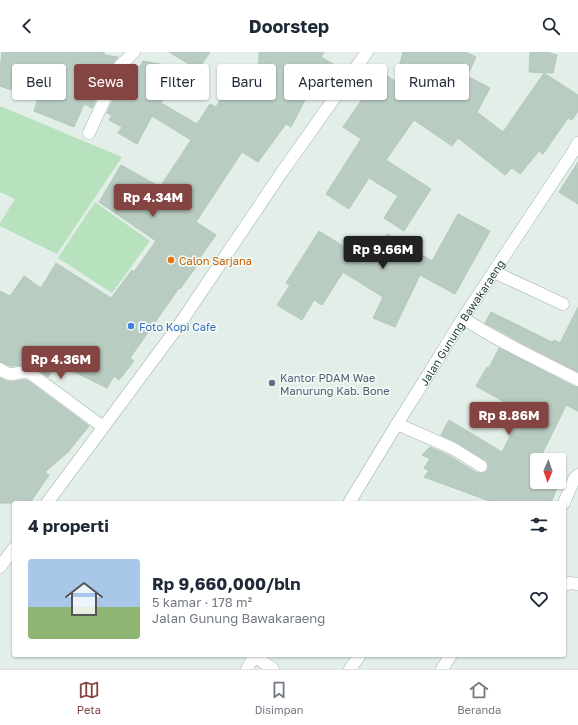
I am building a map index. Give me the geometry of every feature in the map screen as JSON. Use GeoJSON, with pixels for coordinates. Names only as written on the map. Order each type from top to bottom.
{"type":"FeatureCollection","features":[{"type":"Feature","properties":{"kind":"street"},"geometry":{"type":"LineString","coordinates":[[89,133],[120,66],[134,52]]}},
{"type":"Feature","properties":{"kind":"street"},"geometry":{"type":"LineString","coordinates":[[48,501],[177,328],[282,172],[367,52]]}},
{"type":"Feature","properties":{"kind":"street","name":"Jalan Gunung Bawakaraeng"},"geometry":{"type":"LineString","coordinates":[[350,501],[463,318],[576,150]]}},
{"type":"Feature","properties":{"kind":"street"},"geometry":{"type":"LineString","coordinates":[[494,272],[563,304]]}},
{"type":"Feature","properties":{"kind":"street"},"geometry":{"type":"LineString","coordinates":[[463,318],[513,347],[578,380]]}},
{"type":"Feature","properties":{"kind":"street"},"geometry":{"type":"LineString","coordinates":[[0,369],[6,374],[15,375],[26,372],[30,373],[103,427]]}},
{"type":"Feature","properties":{"kind":"street"},"geometry":{"type":"LineString","coordinates":[[397,424],[452,448],[481,466]]}},
{"type":"Feature","properties":{"kind":"street"},"geometry":{"type":"LineString","coordinates":[[565,501],[574,479],[578,475]]}},
{"type":"Feature","properties":{"kind":"street"},"geometry":{"type":"LineString","coordinates":[[0,567],[12,551]]}},
{"type":"Feature","properties":{"kind":"street"},"geometry":{"type":"LineString","coordinates":[[566,584],[570,583],[578,584]]}},
{"type":"Feature","properties":{"kind":"street"},"geometry":{"type":"LineString","coordinates":[[247,669],[253,657]]}},
{"type":"Feature","properties":{"kind":"street"},"geometry":{"type":"LineString","coordinates":[[256,657],[274,669]]}},
{"type":"Feature","properties":{"kind":"street"},"geometry":{"type":"LineString","coordinates":[[350,669],[359,657]]}},
{"type":"Feature","properties":{"kind":"street"},"geometry":{"type":"LineString","coordinates":[[442,669],[450,657]]}},
{"type":"Feature","properties":{"kind":"green space"},"geometry":{"type":"Polygon","coordinates":[[[0,106],[122,157],[57,254],[0,226],[0,223],[15,199],[0,192],[0,106]]]}},
{"type":"Feature","properties":{"kind":"green space"},"geometry":{"type":"Polygon","coordinates":[[[95,202],[150,241],[112,293],[58,258],[95,202]]]}},
{"type":"Feature","properties":{"kind":"building"},"geometry":{"type":"Polygon","coordinates":[[[2,52],[104,52],[104,55],[118,57],[113,64],[74,64],[74,100],[96,100],[92,108],[84,104],[74,127],[34,111],[37,100],[66,100],[66,64],[12,64],[11,90],[0,86],[2,52]]]}},
{"type":"Feature","properties":{"kind":"building"},"geometry":{"type":"Polygon","coordinates":[[[169,52],[210,52],[202,64],[189,64],[169,52]]]}},
{"type":"Feature","properties":{"kind":"building"},"geometry":{"type":"Polygon","coordinates":[[[259,52],[324,52],[321,57],[333,64],[284,64],[284,100],[305,100],[291,127],[286,124],[258,162],[242,152],[196,222],[216,235],[196,263],[198,264],[180,289],[179,288],[130,358],[134,361],[119,380],[114,376],[107,388],[75,372],[59,360],[48,377],[32,366],[11,366],[0,362],[0,291],[10,296],[24,276],[41,288],[56,263],[111,298],[132,270],[134,272],[156,241],[99,202],[121,165],[160,187],[191,140],[152,116],[137,144],[118,133],[122,127],[109,120],[112,115],[107,113],[113,100],[138,100],[138,66],[140,67],[143,61],[160,64],[146,64],[146,100],[163,100],[161,103],[197,124],[210,104],[216,107],[220,100],[276,100],[276,64],[258,64],[259,52]]]}},
{"type":"Feature","properties":{"kind":"building"},"geometry":{"type":"Polygon","coordinates":[[[403,52],[466,52],[476,57],[469,72],[469,64],[400,64],[403,52]]]}},
{"type":"Feature","properties":{"kind":"building"},"geometry":{"type":"Polygon","coordinates":[[[530,52],[547,52],[557,55],[553,73],[529,72],[530,52]]]}},
{"type":"Feature","properties":{"kind":"building"},"geometry":{"type":"Polygon","coordinates":[[[544,73],[578,95],[578,111],[572,120],[568,118],[543,154],[539,151],[520,174],[512,168],[505,175],[458,138],[452,146],[414,120],[386,160],[431,189],[404,231],[384,218],[398,196],[369,178],[349,209],[326,194],[361,139],[343,127],[362,100],[387,100],[387,76],[395,81],[395,100],[469,100],[469,77],[490,88],[477,112],[503,132],[544,73]]]}},
{"type":"Feature","properties":{"kind":"building"},"geometry":{"type":"Polygon","coordinates":[[[578,162],[578,204],[559,192],[578,162]]]}},
{"type":"Feature","properties":{"kind":"building"},"geometry":{"type":"Polygon","coordinates":[[[458,214],[490,231],[455,294],[420,275],[395,327],[373,318],[383,297],[343,272],[322,305],[314,300],[302,320],[277,305],[290,285],[286,283],[319,231],[370,263],[387,234],[432,261],[458,214]]]}},
{"type":"Feature","properties":{"kind":"building"},"geometry":{"type":"Polygon","coordinates":[[[578,307],[578,372],[485,323],[491,312],[552,342],[554,340],[560,343],[578,307]]]}},
{"type":"Feature","properties":{"kind":"building"},"geometry":{"type":"Polygon","coordinates":[[[499,348],[575,387],[578,387],[578,411],[566,405],[542,453],[530,453],[530,489],[556,489],[552,501],[490,501],[424,477],[429,471],[424,468],[430,459],[422,455],[430,447],[448,455],[477,473],[484,473],[488,470],[488,463],[485,460],[456,442],[441,435],[449,420],[502,452],[522,412],[476,386],[487,367],[489,368],[499,348]]]}},
{"type":"Feature","properties":{"kind":"building"},"geometry":{"type":"Polygon","coordinates":[[[0,378],[12,382],[27,380],[89,426],[68,452],[45,472],[49,475],[31,501],[12,501],[12,503],[0,503],[0,378]]]}},
{"type":"Feature","properties":{"kind":"place","name":"Calon Sarjana"},"geometry":{"type":"Point","coordinates":[171,260]}},
{"type":"Feature","properties":{"kind":"place","name":"Foto Kopi Cafe"},"geometry":{"type":"Point","coordinates":[131,326]}},
{"type":"Feature","properties":{"kind":"place","name":"Kantor PDAM Wae Manurung Kab. Bone"},"geometry":{"type":"Point","coordinates":[272,383]}}]}
